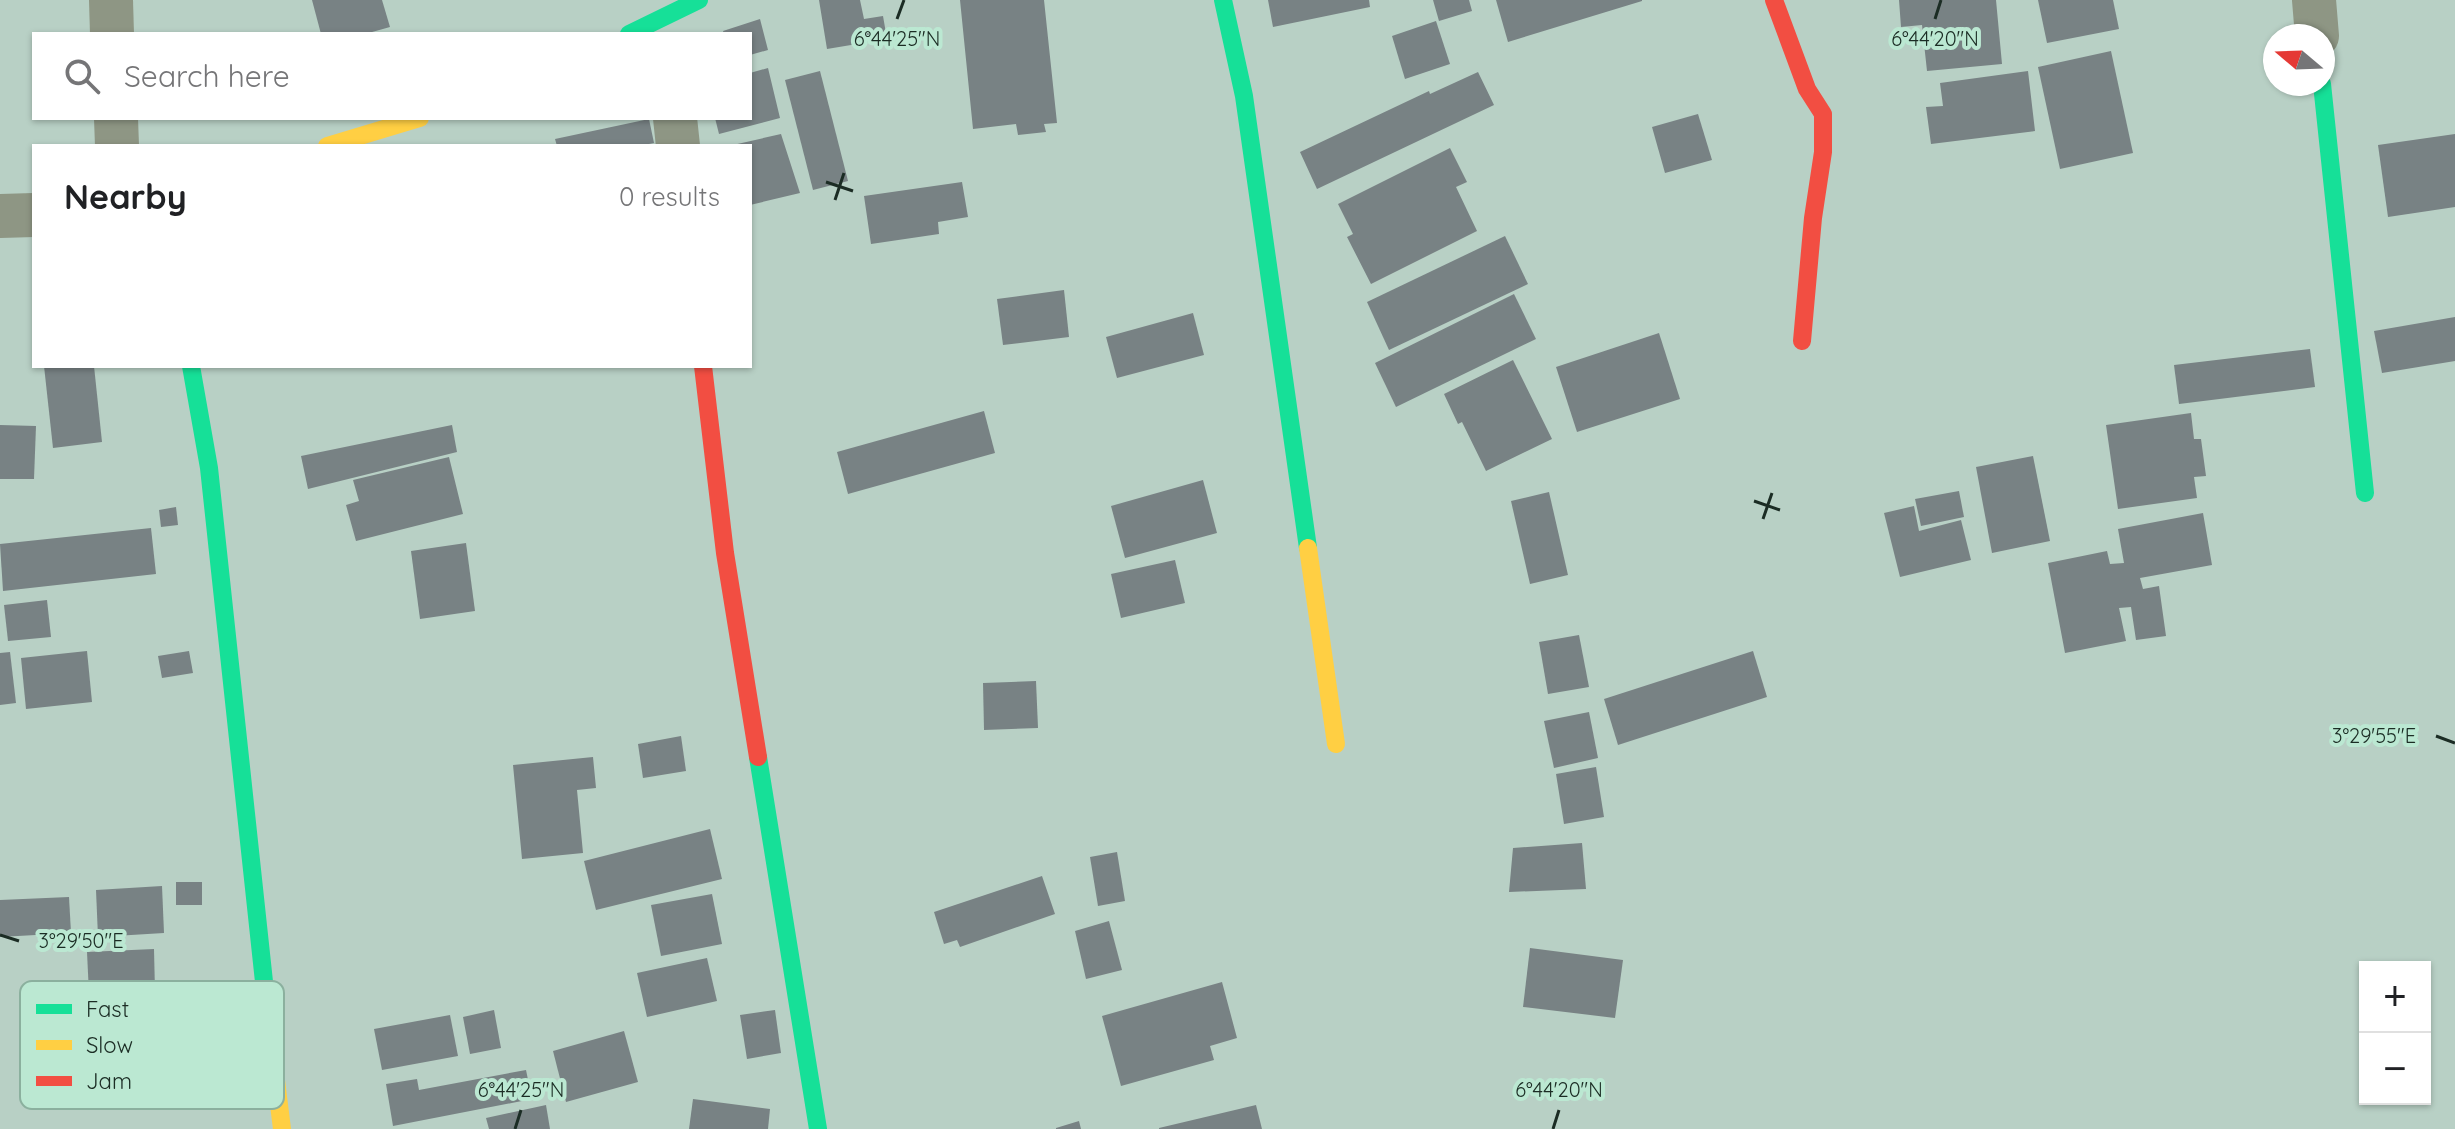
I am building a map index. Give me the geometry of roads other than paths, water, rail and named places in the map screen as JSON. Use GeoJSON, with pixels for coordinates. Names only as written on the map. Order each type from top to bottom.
{"type":"FeatureCollection","features":[{"type":"Feature","properties":{"kind":"street"},"geometry":{"type":"LineString","coordinates":[[111,0],[112,32]]}},
{"type":"Feature","properties":{"kind":"street"},"geometry":{"type":"LineString","coordinates":[[1223,0],[1244,96],[1336,744]]}},
{"type":"Feature","properties":{"kind":"street"},"geometry":{"type":"LineString","coordinates":[[1774,0],[1807,89],[1823,114],[1823,152],[1813,218],[1802,341]]}},
{"type":"Feature","properties":{"kind":"street"},"geometry":{"type":"LineString","coordinates":[[2314,0],[2316,24]]}},
{"type":"Feature","properties":{"kind":"street"},"geometry":{"type":"LineString","coordinates":[[2323,96],[2365,493]]}},
{"type":"Feature","properties":{"kind":"street"},"geometry":{"type":"LineString","coordinates":[[116,120],[117,144]]}},
{"type":"Feature","properties":{"kind":"street"},"geometry":{"type":"LineString","coordinates":[[334,144],[413,120]]}},
{"type":"Feature","properties":{"kind":"street"},"geometry":{"type":"LineString","coordinates":[[675,120],[678,144]]}},
{"type":"Feature","properties":{"kind":"street"},"geometry":{"type":"LineString","coordinates":[[0,216],[32,215]]}},
{"type":"Feature","properties":{"kind":"street"},"geometry":{"type":"LineString","coordinates":[[191,368],[209,468],[264,981]]}},
{"type":"Feature","properties":{"kind":"street"},"geometry":{"type":"LineString","coordinates":[[703,368],[725,553],[818,1129]]}},
{"type":"Feature","properties":{"kind":"street"},"geometry":{"type":"LineString","coordinates":[[280,1109],[282,1129]]}}]}
